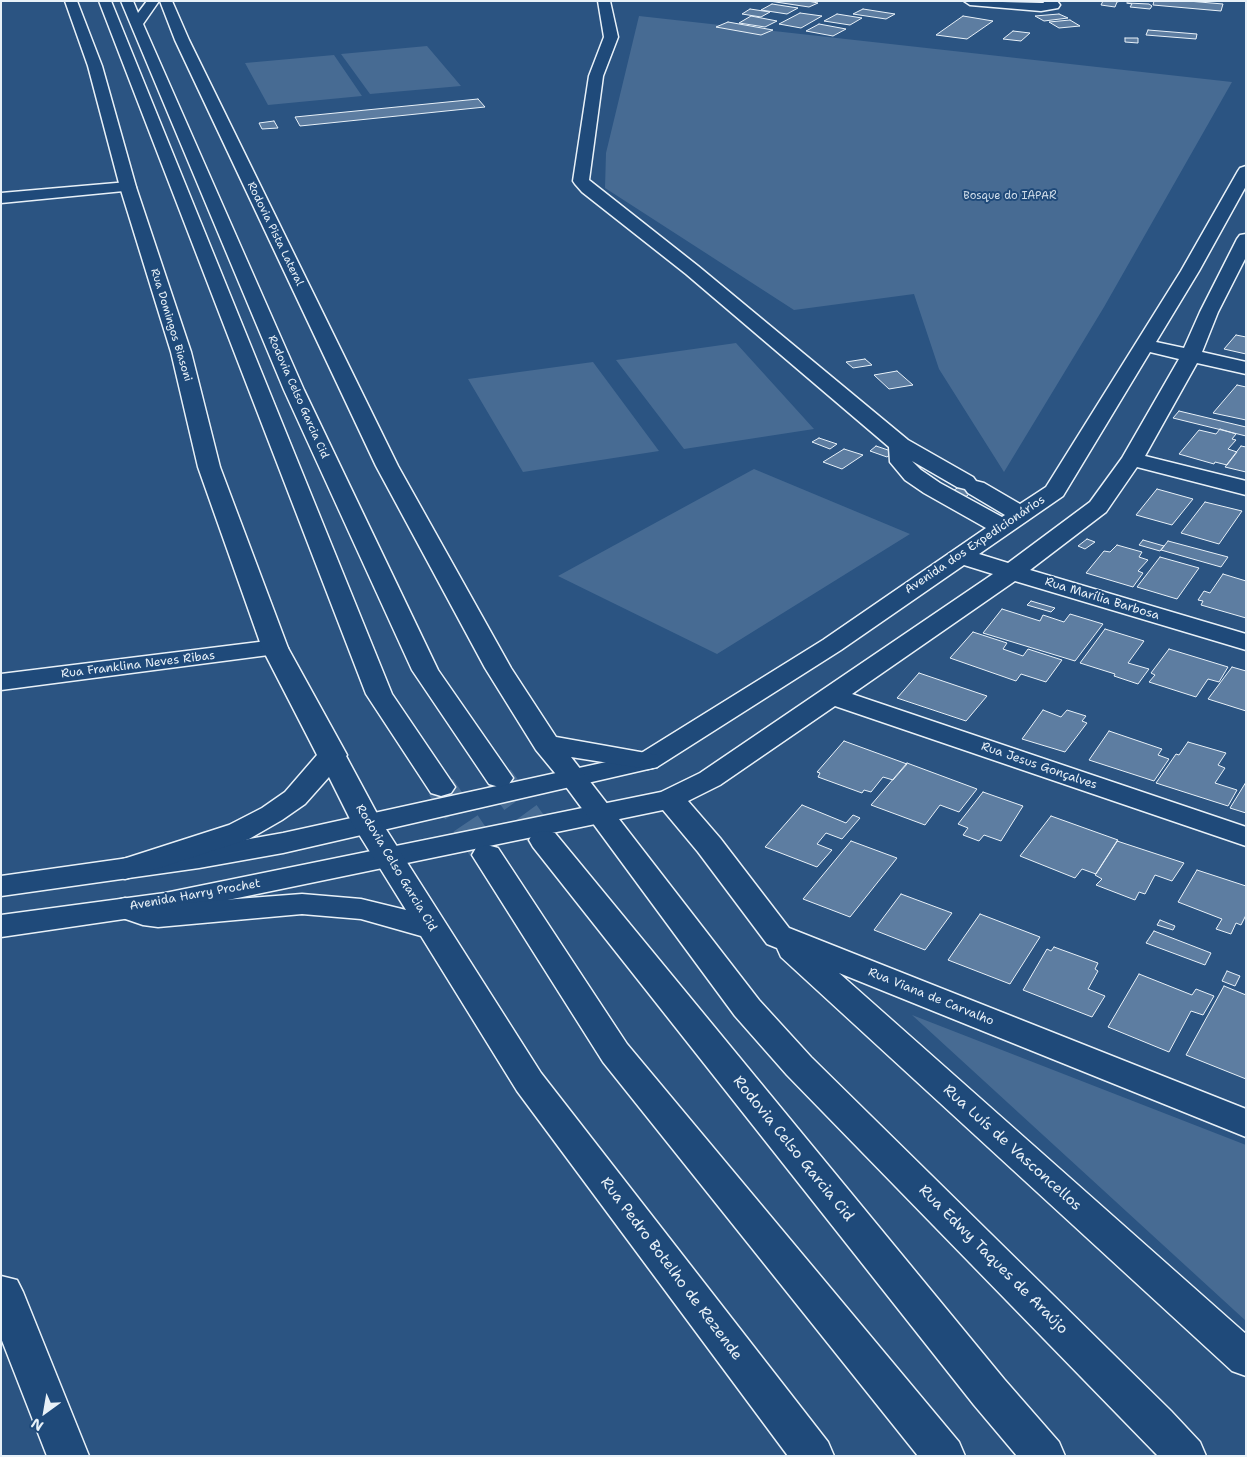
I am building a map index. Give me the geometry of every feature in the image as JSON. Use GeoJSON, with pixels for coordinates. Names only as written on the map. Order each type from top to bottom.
{"type":"FeatureCollection","features":[{"type":"Feature","properties":{"kind":"main road","name":"Rua Domingos Biasoni"},"geometry":{"type":"LineString","coordinates":[[71,1],[95,66],[128,187],[181,352],[210,467],[275,648]]}},
{"type":"Feature","properties":{"kind":"main road"},"geometry":{"type":"LineString","coordinates":[[105,1],[379,694],[442,787]]}},
{"type":"Feature","properties":{"kind":"main road","name":"Rodovia Celso Garcia Cid"},"geometry":{"type":"LineString","coordinates":[[127,1],[294,390],[425,670],[499,778]]}},
{"type":"Feature","properties":{"kind":"main road"},"geometry":{"type":"LineString","coordinates":[[137,24],[153,1]]}},
{"type":"Feature","properties":{"kind":"main road","name":"Rodovia Pista Lateral"},"geometry":{"type":"LineString","coordinates":[[166,1],[182,40],[387,466],[498,668],[546,744]]}},
{"type":"Feature","properties":{"kind":"main road"},"geometry":{"type":"LineString","coordinates":[[604,1],[611,37],[596,76],[581,181],[595,195],[692,270],[900,445],[971,485],[1011,520]]}},
{"type":"Feature","properties":{"kind":"main road"},"geometry":{"type":"LineString","coordinates":[[970,1],[1041,7],[1054,5],[1049,1]]}},
{"type":"Feature","properties":{"kind":"main road","name":"Avenida dos Expedicionários"},"geometry":{"type":"LineString","coordinates":[[367,823],[647,761],[832,645],[1055,491],[1190,271],[1246,171]]}},
{"type":"Feature","properties":{"kind":"main road"},"geometry":{"type":"LineString","coordinates":[[1,198],[128,187]]}},
{"type":"Feature","properties":{"kind":"main road"},"geometry":{"type":"LineString","coordinates":[[546,744],[599,813],[670,799],[710,779],[1012,572],[1098,507],[1132,458],[1191,355],[1209,312],[1246,239]]}},
{"type":"Feature","properties":{"kind":"main road"},"geometry":{"type":"LineString","coordinates":[[1145,345],[1246,368]]}},
{"type":"Feature","properties":{"kind":"main road"},"geometry":{"type":"LineString","coordinates":[[900,445],[901,462],[913,475],[932,488],[1011,520]]}},
{"type":"Feature","properties":{"kind":"main road"},"geometry":{"type":"LineString","coordinates":[[1132,458],[1246,488]]}},
{"type":"Feature","properties":{"kind":"main road","name":"Rua Marília Barbosa"},"geometry":{"type":"LineString","coordinates":[[959,556],[1246,642]]}},
{"type":"Feature","properties":{"kind":"main road","name":"Rodovia Celso Garcia Cid"},"geometry":{"type":"LineString","coordinates":[[275,648],[333,755],[367,823],[529,1082]]}},
{"type":"Feature","properties":{"kind":"main road","name":"Rua Franklina Neves Ribas"},"geometry":{"type":"LineString","coordinates":[[1,682],[275,648]]}},
{"type":"Feature","properties":{"kind":"main road","name":"Rua Jesus Gonçalves"},"geometry":{"type":"LineString","coordinates":[[832,696],[1246,837]]}},
{"type":"Feature","properties":{"kind":"main road"},"geometry":{"type":"LineString","coordinates":[[546,744],[647,761]]}},
{"type":"Feature","properties":{"kind":"main road"},"geometry":{"type":"LineString","coordinates":[[125,869],[239,832],[272,814],[295,798],[333,755]]}},
{"type":"Feature","properties":{"kind":"main road"},"geometry":{"type":"LineString","coordinates":[[670,799],[709,845],[778,936]]}},
{"type":"Feature","properties":{"kind":"main road","name":"Avenida Harry Prochet"},"geometry":{"type":"LineString","coordinates":[[1,926],[165,903],[599,813]]}},
{"type":"Feature","properties":{"kind":"main road","name":"Rua Edwy Taques de Araújo"},"geometry":{"type":"LineString","coordinates":[[599,813],[747,1008],[799,1066],[1149,1417],[1185,1456]]}},
{"type":"Feature","properties":{"kind":"main road"},"geometry":{"type":"LineString","coordinates":[[1,886],[199,858],[283,843],[367,823]]}},
{"type":"Feature","properties":{"kind":"main road","name":"Rodovia Celso Garcia Cid"},"geometry":{"type":"LineString","coordinates":[[544,840],[983,1384],[1044,1456]]}},
{"type":"Feature","properties":{"kind":"main road"},"geometry":{"type":"LineString","coordinates":[[487,855],[615,1053],[944,1456]]}},
{"type":"Feature","properties":{"kind":"main road"},"geometry":{"type":"LineString","coordinates":[[125,869],[125,908],[144,915],[158,916],[310,905],[361,909],[432,928]]}},
{"type":"Feature","properties":{"kind":"main road","name":"Rua Viana de Carvalho"},"geometry":{"type":"LineString","coordinates":[[778,936],[1246,1124]]}},
{"type":"Feature","properties":{"kind":"main road","name":"Rua Luís de Vasconcellos"},"geometry":{"type":"LineString","coordinates":[[778,936],[1246,1359]]}},
{"type":"Feature","properties":{"kind":"main road","name":"Rua Pedro Botelho de Rezende"},"geometry":{"type":"LineString","coordinates":[[529,1082],[813,1456]]}},
{"type":"Feature","properties":{"kind":"main road"},"geometry":{"type":"LineString","coordinates":[[2,1293],[68,1456]]}},
{"type":"Feature","properties":{"kind":"green space","name":"Bosque do IAPAR"},"geometry":{"type":"Polygon","coordinates":[[[639,16],[1232,82],[1104,307],[1004,472],[939,369],[914,294],[794,310],[605,188],[606,153],[639,16]]]}},
{"type":"Feature","properties":{"kind":"green space"},"geometry":{"type":"Polygon","coordinates":[[[427,46],[461,86],[370,94],[341,54],[427,46]]]}},
{"type":"Feature","properties":{"kind":"green space"},"geometry":{"type":"Polygon","coordinates":[[[334,55],[362,96],[268,105],[245,63],[334,55]]]}},
{"type":"Feature","properties":{"kind":"green space"},"geometry":{"type":"Polygon","coordinates":[[[736,343],[814,429],[684,449],[616,360],[736,343]]]}},
{"type":"Feature","properties":{"kind":"green space"},"geometry":{"type":"Polygon","coordinates":[[[593,362],[659,451],[523,472],[468,379],[593,362]]]}},
{"type":"Feature","properties":{"kind":"green space"},"geometry":{"type":"Polygon","coordinates":[[[754,469],[910,534],[717,654],[558,576],[754,469]]]}},
{"type":"Feature","properties":{"kind":"green space"},"geometry":{"type":"Polygon","coordinates":[[[912,1015],[1246,1145],[1246,1321],[912,1015]]]}},
{"type":"Feature","properties":{"kind":"building"},"geometry":{"type":"Polygon","coordinates":[[[769,1],[808,1],[818,3],[809,7],[769,1]]]}},
{"type":"Feature","properties":{"kind":"building"},"geometry":{"type":"Polygon","coordinates":[[[1103,1],[1121,1],[1117,2],[1115,7],[1101,5],[1103,1]]]}},
{"type":"Feature","properties":{"kind":"building"},"geometry":{"type":"Polygon","coordinates":[[[1154,1],[1223,4],[1221,11],[1153,5],[1154,1]]]}},
{"type":"Feature","properties":{"kind":"building"},"geometry":{"type":"Polygon","coordinates":[[[1127,3],[1149,4],[1152,6],[1150,9],[1130,7],[1132,4],[1127,3]]]}},
{"type":"Feature","properties":{"kind":"building"},"geometry":{"type":"Polygon","coordinates":[[[772,4],[798,8],[787,14],[761,10],[772,4]]]}},
{"type":"Feature","properties":{"kind":"building"},"geometry":{"type":"Polygon","coordinates":[[[750,9],[770,12],[761,17],[742,14],[750,9]]]}},
{"type":"Feature","properties":{"kind":"building"},"geometry":{"type":"Polygon","coordinates":[[[863,9],[895,14],[886,19],[853,14],[863,9]]]}},
{"type":"Feature","properties":{"kind":"building"},"geometry":{"type":"Polygon","coordinates":[[[800,13],[822,16],[801,28],[779,24],[800,13]]]}},
{"type":"Feature","properties":{"kind":"building"},"geometry":{"type":"Polygon","coordinates":[[[837,14],[862,18],[850,25],[824,21],[837,14]]]}},
{"type":"Feature","properties":{"kind":"building"},"geometry":{"type":"Polygon","coordinates":[[[1059,14],[1068,18],[1044,21],[1035,16],[1059,14]]]}},
{"type":"Feature","properties":{"kind":"building"},"geometry":{"type":"Polygon","coordinates":[[[751,16],[777,21],[765,27],[739,23],[751,16]]]}},
{"type":"Feature","properties":{"kind":"building"},"geometry":{"type":"Polygon","coordinates":[[[963,16],[993,21],[967,39],[936,35],[963,16]]]}},
{"type":"Feature","properties":{"kind":"building"},"geometry":{"type":"Polygon","coordinates":[[[1070,20],[1080,26],[1059,28],[1049,22],[1070,20]]]}},
{"type":"Feature","properties":{"kind":"building"},"geometry":{"type":"Polygon","coordinates":[[[728,22],[773,30],[761,35],[716,27],[728,22]]]}},
{"type":"Feature","properties":{"kind":"building"},"geometry":{"type":"Polygon","coordinates":[[[819,24],[846,29],[833,36],[806,31],[819,24]]]}},
{"type":"Feature","properties":{"kind":"building"},"geometry":{"type":"Polygon","coordinates":[[[1148,30],[1197,34],[1196,39],[1146,35],[1148,30]]]}},
{"type":"Feature","properties":{"kind":"building"},"geometry":{"type":"Polygon","coordinates":[[[1013,31],[1030,33],[1021,41],[1003,39],[1013,31]]]}},
{"type":"Feature","properties":{"kind":"building"},"geometry":{"type":"Polygon","coordinates":[[[1125,38],[1138,38],[1138,43],[1125,42],[1125,38]]]}},
{"type":"Feature","properties":{"kind":"building"},"geometry":{"type":"Polygon","coordinates":[[[478,99],[485,107],[300,126],[295,117],[478,99]]]}},
{"type":"Feature","properties":{"kind":"building"},"geometry":{"type":"Polygon","coordinates":[[[274,121],[278,128],[262,129],[259,123],[274,121]]]}},
{"type":"Feature","properties":{"kind":"building"},"geometry":{"type":"Polygon","coordinates":[[[1236,335],[1246,337],[1246,354],[1224,349],[1236,335]]]}},
{"type":"Feature","properties":{"kind":"building"},"geometry":{"type":"Polygon","coordinates":[[[865,359],[872,365],[853,368],[846,362],[865,359]]]}},
{"type":"Feature","properties":{"kind":"building"},"geometry":{"type":"Polygon","coordinates":[[[897,371],[913,385],[889,389],[874,375],[897,371]]]}},
{"type":"Feature","properties":{"kind":"building"},"geometry":{"type":"Polygon","coordinates":[[[1237,385],[1246,387],[1246,420],[1213,413],[1237,385]]]}},
{"type":"Feature","properties":{"kind":"building"},"geometry":{"type":"Polygon","coordinates":[[[1179,411],[1246,427],[1246,436],[1173,418],[1179,411]]]}},
{"type":"Feature","properties":{"kind":"building"},"geometry":{"type":"Polygon","coordinates":[[[1220,429],[1236,434],[1232,439],[1236,440],[1228,449],[1237,452],[1227,465],[1215,462],[1214,464],[1179,454],[1199,430],[1216,434],[1220,429]]]}},
{"type":"Feature","properties":{"kind":"building"},"geometry":{"type":"Polygon","coordinates":[[[819,438],[837,444],[830,449],[812,442],[819,438]]]}},
{"type":"Feature","properties":{"kind":"building"},"geometry":{"type":"Polygon","coordinates":[[[876,446],[894,452],[887,457],[870,451],[876,446]]]}},
{"type":"Feature","properties":{"kind":"building"},"geometry":{"type":"Polygon","coordinates":[[[1241,446],[1246,447],[1246,472],[1225,467],[1241,446]]]}},
{"type":"Feature","properties":{"kind":"building"},"geometry":{"type":"Polygon","coordinates":[[[844,449],[863,455],[842,469],[823,462],[844,449]]]}},
{"type":"Feature","properties":{"kind":"building"},"geometry":{"type":"Polygon","coordinates":[[[970,479],[984,483],[964,498],[950,493],[970,479]]]}},
{"type":"Feature","properties":{"kind":"building"},"geometry":{"type":"Polygon","coordinates":[[[1157,489],[1193,499],[1172,525],[1136,515],[1157,489]]]}},
{"type":"Feature","properties":{"kind":"building"},"geometry":{"type":"Polygon","coordinates":[[[1205,502],[1242,511],[1219,544],[1181,533],[1205,502]]]}},
{"type":"Feature","properties":{"kind":"building"},"geometry":{"type":"Polygon","coordinates":[[[1087,539],[1095,542],[1085,549],[1078,546],[1087,539]]]}},
{"type":"Feature","properties":{"kind":"building"},"geometry":{"type":"Polygon","coordinates":[[[1143,540],[1164,546],[1160,551],[1139,545],[1143,540]]]}},
{"type":"Feature","properties":{"kind":"building"},"geometry":{"type":"Polygon","coordinates":[[[1168,541],[1228,557],[1221,567],[1161,550],[1168,541]]]}},
{"type":"Feature","properties":{"kind":"building"},"geometry":{"type":"Polygon","coordinates":[[[1117,545],[1142,552],[1139,557],[1148,560],[1138,571],[1143,573],[1133,587],[1086,573],[1104,551],[1110,552],[1117,545]]]}},
{"type":"Feature","properties":{"kind":"building"},"geometry":{"type":"Polygon","coordinates":[[[1160,557],[1199,568],[1177,599],[1137,587],[1160,557]]]}},
{"type":"Feature","properties":{"kind":"building"},"geometry":{"type":"Polygon","coordinates":[[[1223,574],[1246,581],[1246,618],[1201,605],[1203,601],[1198,600],[1204,591],[1210,593],[1223,574]]]}},
{"type":"Feature","properties":{"kind":"building"},"geometry":{"type":"Polygon","coordinates":[[[1031,601],[1055,608],[1051,612],[1027,605],[1031,601]]]}},
{"type":"Feature","properties":{"kind":"building"},"geometry":{"type":"Polygon","coordinates":[[[1002,609],[1040,621],[1043,615],[1064,622],[1070,614],[1103,624],[1075,661],[983,633],[1002,609]]]}},
{"type":"Feature","properties":{"kind":"building"},"geometry":{"type":"Polygon","coordinates":[[[1105,629],[1144,641],[1128,663],[1149,669],[1138,684],[1114,676],[1115,674],[1080,663],[1105,629]]]}},
{"type":"Feature","properties":{"kind":"building"},"geometry":{"type":"Polygon","coordinates":[[[973,632],[1007,643],[1003,649],[1023,656],[1028,649],[1062,660],[1046,682],[1021,674],[1016,681],[950,658],[973,632]]]}},
{"type":"Feature","properties":{"kind":"building"},"geometry":{"type":"Polygon","coordinates":[[[1169,649],[1228,667],[1219,682],[1208,679],[1196,697],[1149,682],[1155,675],[1151,673],[1169,649]]]}},
{"type":"Feature","properties":{"kind":"building"},"geometry":{"type":"Polygon","coordinates":[[[1232,667],[1246,671],[1246,711],[1208,699],[1232,667]]]}},
{"type":"Feature","properties":{"kind":"building"},"geometry":{"type":"Polygon","coordinates":[[[919,673],[987,696],[966,721],[897,698],[919,673]]]}},
{"type":"Feature","properties":{"kind":"building"},"geometry":{"type":"Polygon","coordinates":[[[1043,710],[1061,717],[1067,710],[1086,716],[1082,721],[1087,723],[1065,752],[1022,739],[1043,710]]]}},
{"type":"Feature","properties":{"kind":"building"},"geometry":{"type":"Polygon","coordinates":[[[1109,731],[1162,749],[1158,755],[1169,759],[1154,781],[1089,760],[1109,731]]]}},
{"type":"Feature","properties":{"kind":"building"},"geometry":{"type":"Polygon","coordinates":[[[844,741],[907,764],[893,780],[883,777],[871,792],[864,790],[862,793],[818,777],[820,773],[817,772],[844,741]]]}},
{"type":"Feature","properties":{"kind":"building"},"geometry":{"type":"Polygon","coordinates":[[[1188,742],[1226,753],[1218,765],[1225,768],[1215,783],[1237,790],[1228,806],[1156,783],[1176,754],[1179,755],[1188,742]]]}},
{"type":"Feature","properties":{"kind":"building"},"geometry":{"type":"Polygon","coordinates":[[[907,763],[977,789],[959,812],[940,805],[925,825],[871,805],[907,763]]]}},
{"type":"Feature","properties":{"kind":"building"},"geometry":{"type":"Polygon","coordinates":[[[1246,782],[1246,813],[1230,808],[1246,782]]]}},
{"type":"Feature","properties":{"kind":"building"},"geometry":{"type":"Polygon","coordinates":[[[983,792],[1023,806],[1001,841],[984,835],[979,841],[963,835],[968,828],[958,824],[983,792]]]}},
{"type":"Feature","properties":{"kind":"building"},"geometry":{"type":"Polygon","coordinates":[[[802,805],[846,823],[853,815],[860,818],[842,839],[826,833],[817,844],[832,850],[817,867],[765,847],[802,805]]]}},
{"type":"Feature","properties":{"kind":"building"},"geometry":{"type":"Polygon","coordinates":[[[1051,816],[1118,840],[1096,874],[1082,869],[1075,878],[1020,856],[1051,816]]]}},
{"type":"Feature","properties":{"kind":"building"},"geometry":{"type":"Polygon","coordinates":[[[851,841],[897,858],[850,917],[803,899],[851,841]]]}},
{"type":"Feature","properties":{"kind":"building"},"geometry":{"type":"Polygon","coordinates":[[[1117,841],[1184,863],[1172,881],[1155,875],[1145,894],[1139,892],[1135,900],[1096,885],[1102,879],[1095,875],[1117,841]]]}},
{"type":"Feature","properties":{"kind":"building"},"geometry":{"type":"Polygon","coordinates":[[[1197,870],[1246,886],[1246,915],[1241,925],[1236,923],[1231,934],[1216,929],[1222,919],[1178,902],[1197,870]]]}},
{"type":"Feature","properties":{"kind":"building"},"geometry":{"type":"Polygon","coordinates":[[[901,894],[952,913],[925,950],[874,930],[901,894]]]}},
{"type":"Feature","properties":{"kind":"building"},"geometry":{"type":"Polygon","coordinates":[[[980,914],[1040,937],[1010,984],[948,960],[980,914]]]}},
{"type":"Feature","properties":{"kind":"building"},"geometry":{"type":"Polygon","coordinates":[[[1160,920],[1175,926],[1173,930],[1157,925],[1160,920]]]}},
{"type":"Feature","properties":{"kind":"building"},"geometry":{"type":"Polygon","coordinates":[[[1154,931],[1211,953],[1205,965],[1146,943],[1154,931]]]}},
{"type":"Feature","properties":{"kind":"building"},"geometry":{"type":"Polygon","coordinates":[[[1054,947],[1098,963],[1095,969],[1098,971],[1088,989],[1105,996],[1092,1017],[1023,990],[1047,949],[1051,951],[1054,947]]]}},
{"type":"Feature","properties":{"kind":"building"},"geometry":{"type":"Polygon","coordinates":[[[1227,971],[1240,976],[1235,986],[1222,981],[1227,971]]]}},
{"type":"Feature","properties":{"kind":"building"},"geometry":{"type":"Polygon","coordinates":[[[1139,974],[1192,995],[1196,989],[1214,996],[1203,1015],[1191,1011],[1169,1052],[1108,1027],[1139,974]]]}},
{"type":"Feature","properties":{"kind":"building"},"geometry":{"type":"Polygon","coordinates":[[[1224,986],[1246,995],[1246,1079],[1186,1055],[1224,986]]]}},
{"type":"Feature","properties":{"kind":"tunnel"},"geometry":{"type":"LineString","coordinates":[[499,778],[544,840]]}},
{"type":"Feature","properties":{"kind":"tunnel"},"geometry":{"type":"LineString","coordinates":[[441,787],[487,855]]}}]}
